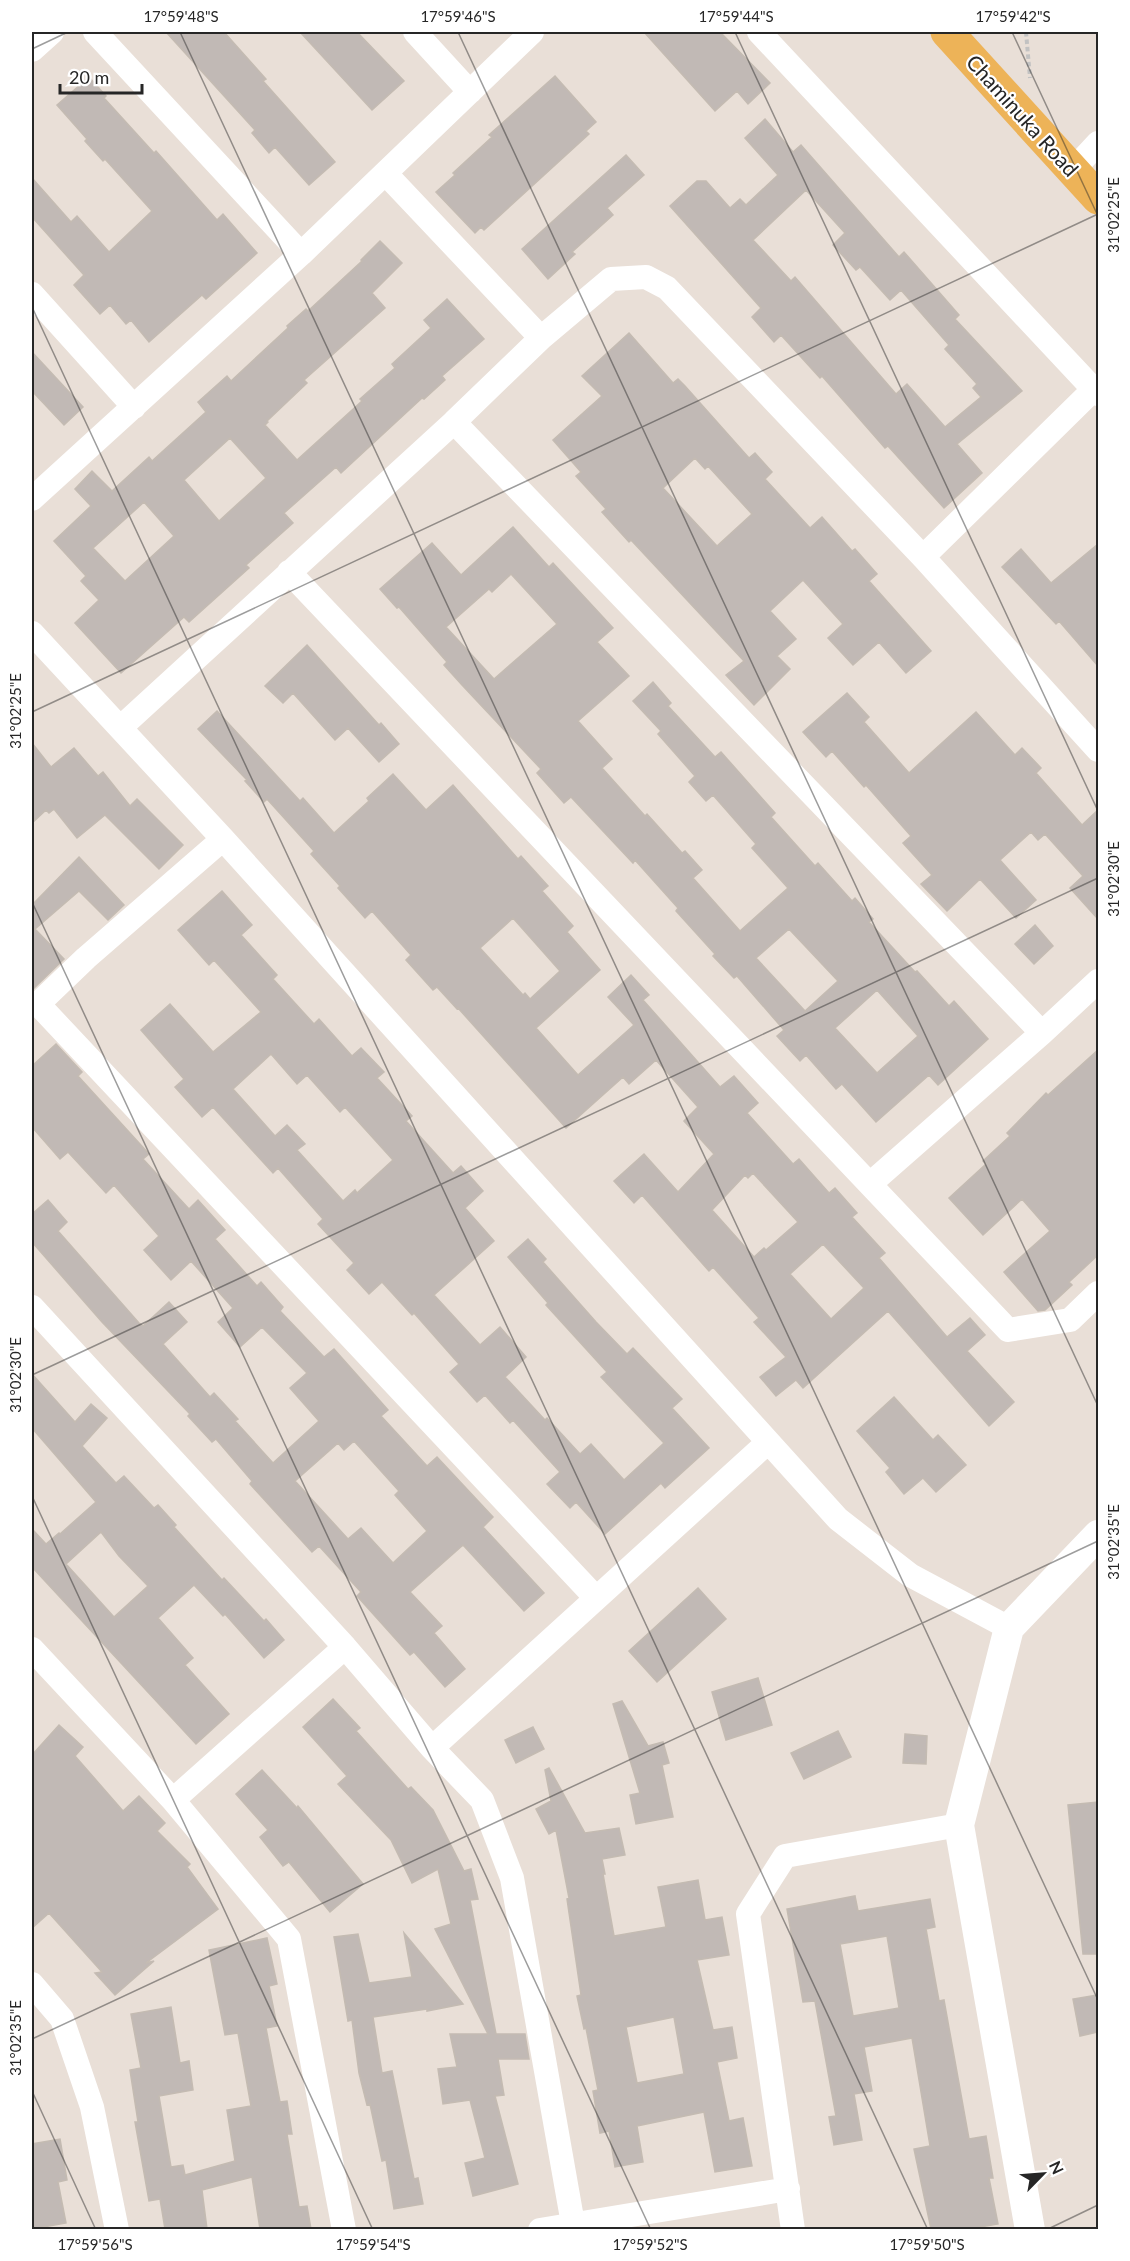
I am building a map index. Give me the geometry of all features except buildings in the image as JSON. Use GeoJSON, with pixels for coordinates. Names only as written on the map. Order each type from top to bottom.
{"type":"FeatureCollection","features":[{"type":"Feature","properties":{"kind":"main road","name":"Chaminuka Road"},"geometry":{"type":"LineString","coordinates":[[947,32],[1098,198]]}},
{"type":"Feature","properties":{"kind":"street"},"geometry":{"type":"LineString","coordinates":[[32,50],[52,32]]}},
{"type":"Feature","properties":{"kind":"street"},"geometry":{"type":"LineString","coordinates":[[95,32],[301,254]]}},
{"type":"Feature","properties":{"kind":"street"},"geometry":{"type":"LineString","coordinates":[[415,32],[470,92]]}},
{"type":"Feature","properties":{"kind":"street"},"geometry":{"type":"LineString","coordinates":[[32,499],[301,254],[532,32]]}},
{"type":"Feature","properties":{"kind":"street"},"geometry":{"type":"LineString","coordinates":[[759,32],[1096,391],[923,557]]}},
{"type":"Feature","properties":{"kind":"street"},"geometry":{"type":"LineString","coordinates":[[1072,170],[1098,143]]}},
{"type":"Feature","properties":{"kind":"street"},"geometry":{"type":"LineString","coordinates":[[386,174],[541,338]]}},
{"type":"Feature","properties":{"kind":"street"},"geometry":{"type":"LineString","coordinates":[[120,728],[454,422],[541,338],[611,279],[646,277],[666,288],[923,557],[1098,750]]}},
{"type":"Feature","properties":{"kind":"street"},"geometry":{"type":"LineString","coordinates":[[32,294],[134,407]]}},
{"type":"Feature","properties":{"kind":"street"},"geometry":{"type":"LineString","coordinates":[[454,422],[1042,1033]]}},
{"type":"Feature","properties":{"kind":"street"},"geometry":{"type":"LineString","coordinates":[[289,572],[1008,1330],[1071,1320],[1098,1293]]}},
{"type":"Feature","properties":{"kind":"street"},"geometry":{"type":"LineString","coordinates":[[32,633],[223,839],[838,1519],[910,1575],[1009,1628]]}},
{"type":"Feature","properties":{"kind":"street"},"geometry":{"type":"LineString","coordinates":[[223,839],[86,958],[35,1007],[597,1598]]}},
{"type":"Feature","properties":{"kind":"street"},"geometry":{"type":"LineString","coordinates":[[870,1184],[1098,981]]}},
{"type":"Feature","properties":{"kind":"street"},"geometry":{"type":"LineString","coordinates":[[32,1307],[345,1647],[432,1748],[482,1800],[512,1878],[573,2224]]}},
{"type":"Feature","properties":{"kind":"street"},"geometry":{"type":"LineString","coordinates":[[432,1748],[767,1443]]}},
{"type":"Feature","properties":{"kind":"street"},"geometry":{"type":"LineString","coordinates":[[1030,2229],[959,1824],[1009,1628],[1098,1535]]}},
{"type":"Feature","properties":{"kind":"street"},"geometry":{"type":"LineString","coordinates":[[173,1800],[345,1647]]}},
{"type":"Feature","properties":{"kind":"street"},"geometry":{"type":"LineString","coordinates":[[32,1649],[173,1800],[289,1939],[344,2229]]}},
{"type":"Feature","properties":{"kind":"street"},"geometry":{"type":"LineString","coordinates":[[793,2229],[748,1914],[784,1856],[959,1824]]}},
{"type":"Feature","properties":{"kind":"street"},"geometry":{"type":"LineString","coordinates":[[32,1984],[62,2019],[92,2106],[117,2229]]}},
{"type":"Feature","properties":{"kind":"street"},"geometry":{"type":"LineString","coordinates":[[540,2229],[788,2189]]}}]}
